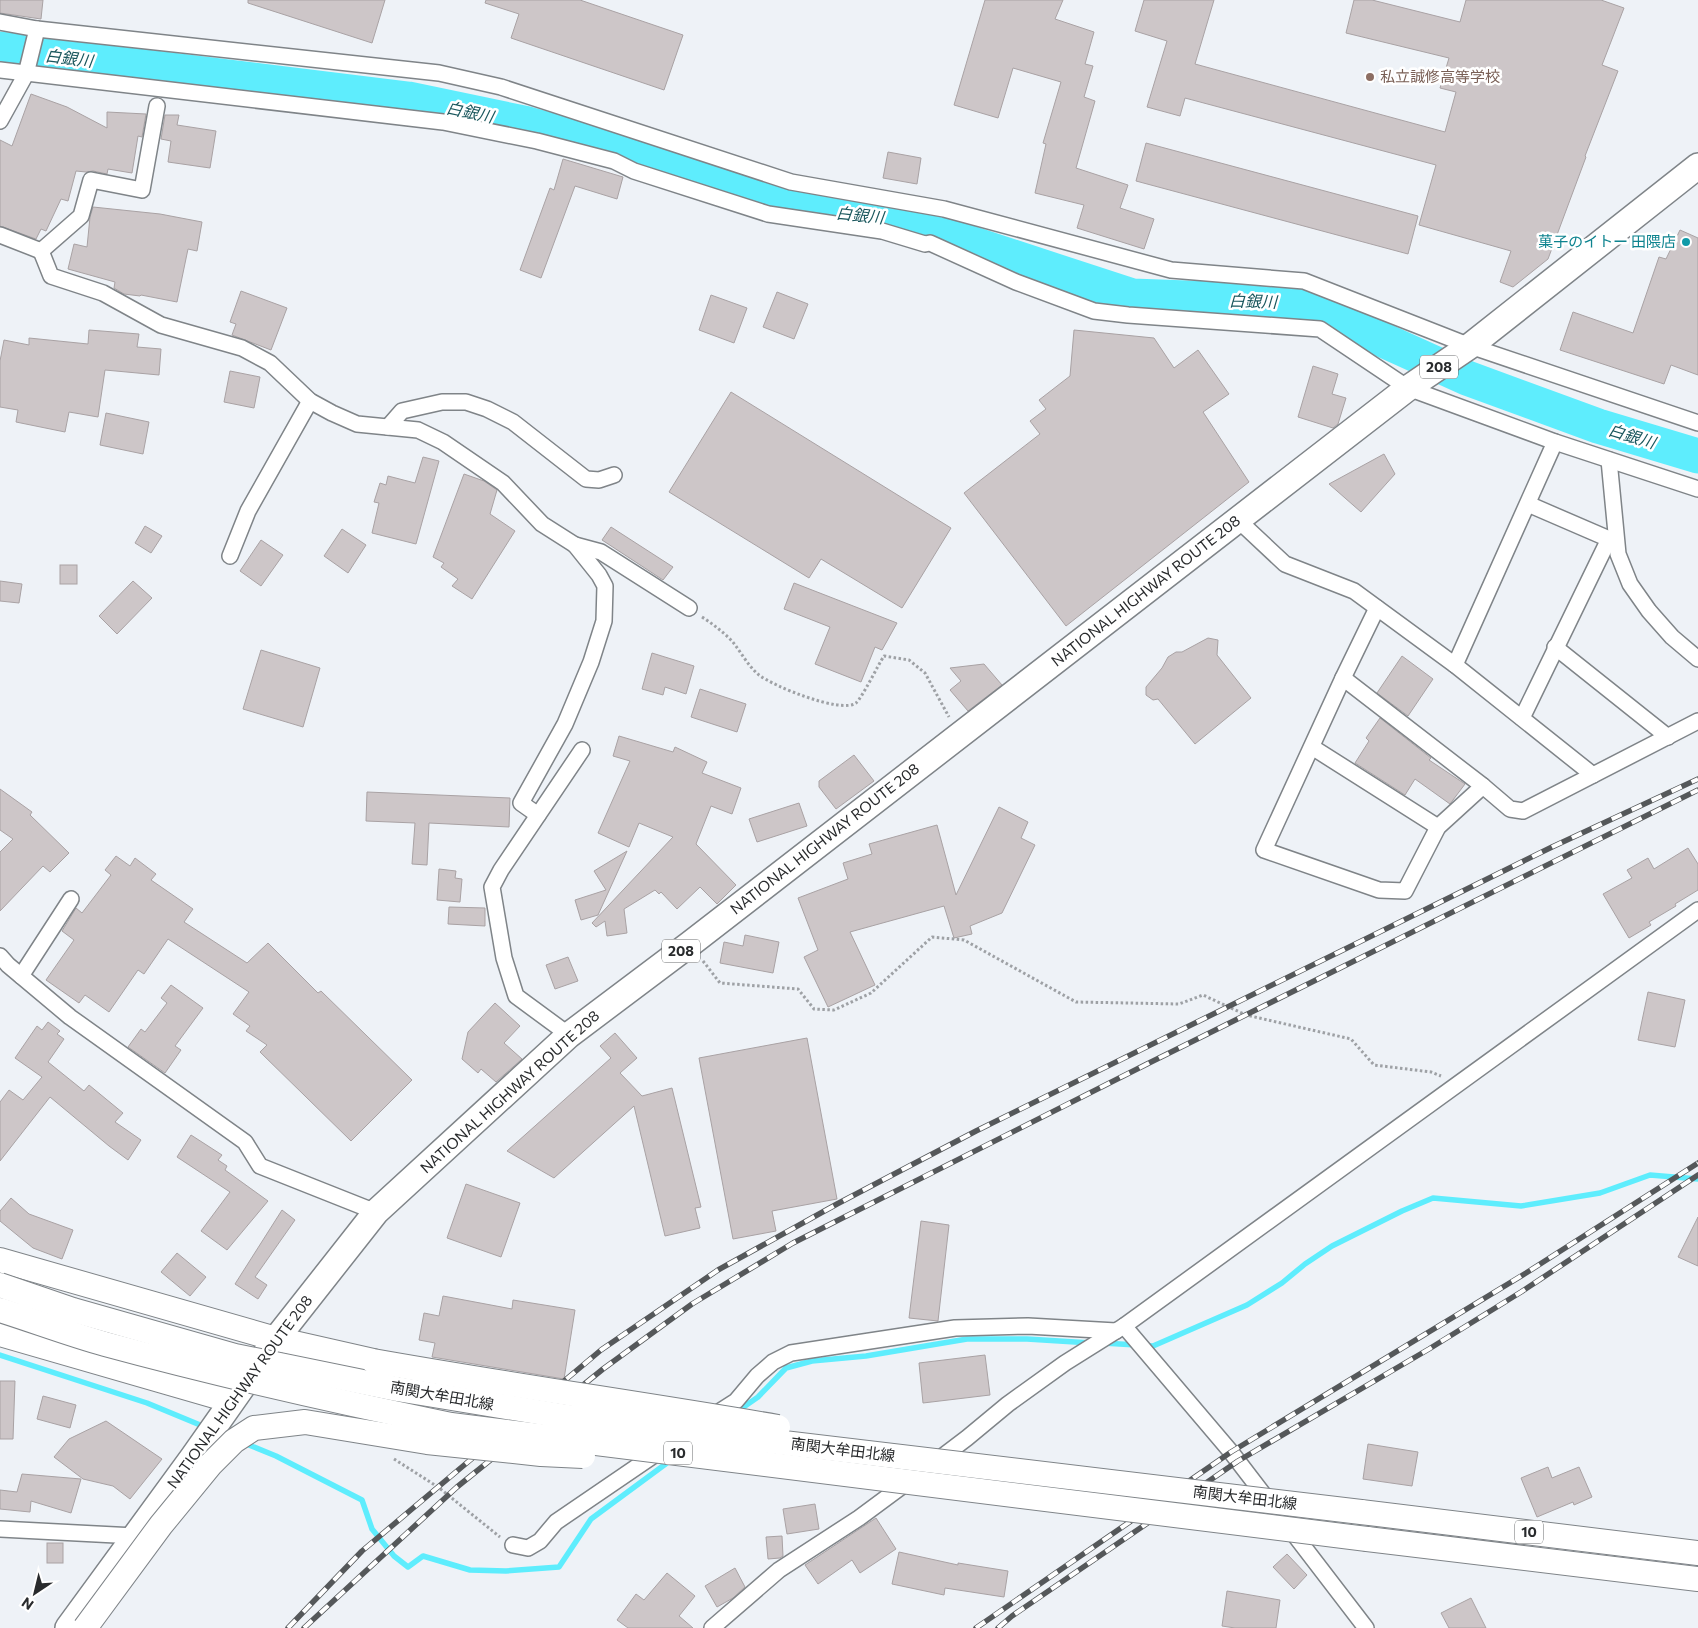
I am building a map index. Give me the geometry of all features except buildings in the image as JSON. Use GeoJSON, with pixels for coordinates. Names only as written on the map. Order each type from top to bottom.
{"type":"FeatureCollection","features":[{"type":"Feature","properties":{"kind":"highway","name":"NATIONAL HIGHWAY ROUTE 208"},"geometry":{"type":"LineString","coordinates":[[68,1628],[276,1339],[376,1212],[569,1035],[690,944],[1408,388],[1470,346],[1698,166]]}},
{"type":"Feature","properties":{"kind":"main road"},"geometry":{"type":"LineString","coordinates":[[0,1260],[276,1339],[373,1361],[812,1432],[872,1453]]}},
{"type":"Feature","properties":{"kind":"main road","name":"南関大牟田北線"},"geometry":{"type":"LineString","coordinates":[[0,1285],[74,1310],[234,1356],[397,1389],[568,1417],[1698,1553]]}},
{"type":"Feature","properties":{"kind":"main road","name":"南関大牟田北線"},"geometry":{"type":"LineString","coordinates":[[0,1310],[103,1343],[208,1371],[336,1401],[451,1425],[1698,1579]]}},
{"type":"Feature","properties":{"kind":"main road"},"geometry":{"type":"LineString","coordinates":[[0,1334],[232,1401]]}},
{"type":"Feature","properties":{"kind":"main road"},"geometry":{"type":"LineString","coordinates":[[85,1628],[160,1525],[211,1464],[234,1441],[254,1428],[306,1422],[427,1442],[541,1454],[767,1464]]}},
{"type":"Feature","properties":{"kind":"street"},"geometry":{"type":"LineString","coordinates":[[0,22],[37,29],[439,73],[500,87],[791,182],[944,209],[1171,270],[1304,281],[1470,346],[1698,423]]}},
{"type":"Feature","properties":{"kind":"street"},"geometry":{"type":"LineString","coordinates":[[0,122],[26,74],[37,29]]}},
{"type":"Feature","properties":{"kind":"street"},"geometry":{"type":"LineString","coordinates":[[0,70],[443,122],[537,141],[614,161],[634,171],[768,214],[882,231],[925,244],[930,242],[1016,282],[1094,311],[1320,329],[1408,388],[1555,442],[1698,489]]}},
{"type":"Feature","properties":{"kind":"street"},"geometry":{"type":"LineString","coordinates":[[41,252],[81,216],[91,180],[142,190],[157,106]]}},
{"type":"Feature","properties":{"kind":"street"},"geometry":{"type":"LineString","coordinates":[[0,235],[41,252],[50,276],[103,293],[161,325],[242,348],[270,363],[310,401],[332,413],[357,424],[418,430],[443,442],[503,483],[542,524],[576,544],[601,552],[689,608]]}},
{"type":"Feature","properties":{"kind":"street"},"geometry":{"type":"LineString","coordinates":[[230,556],[248,512],[310,401]]}},
{"type":"Feature","properties":{"kind":"street"},"geometry":{"type":"LineString","coordinates":[[388,427],[402,411],[442,402],[466,402],[487,409],[513,422],[586,479],[599,480],[614,475]]}},
{"type":"Feature","properties":{"kind":"street"},"geometry":{"type":"LineString","coordinates":[[1455,665],[1555,442]]}},
{"type":"Feature","properties":{"kind":"street"},"geometry":{"type":"LineString","coordinates":[[1609,460],[1612,541],[1630,584],[1649,611],[1672,637],[1698,659]]}},
{"type":"Feature","properties":{"kind":"street"},"geometry":{"type":"LineString","coordinates":[[1528,504],[1612,541]]}},
{"type":"Feature","properties":{"kind":"street"},"geometry":{"type":"LineString","coordinates":[[1238,520],[1285,564],[1354,591],[1455,665],[1593,775]]}},
{"type":"Feature","properties":{"kind":"street"},"geometry":{"type":"LineString","coordinates":[[1522,718],[1555,647],[1612,541]]}},
{"type":"Feature","properties":{"kind":"street"},"geometry":{"type":"LineString","coordinates":[[538,815],[521,804],[565,724],[591,662],[604,621],[605,586],[599,574],[576,544]]}},
{"type":"Feature","properties":{"kind":"street"},"geometry":{"type":"LineString","coordinates":[[1377,608],[1264,850],[1379,890],[1404,891],[1438,828],[1483,786]]}},
{"type":"Feature","properties":{"kind":"street"},"geometry":{"type":"LineString","coordinates":[[1555,647],[1668,737]]}},
{"type":"Feature","properties":{"kind":"street"},"geometry":{"type":"LineString","coordinates":[[1343,678],[1510,809],[1523,811],[1698,721]]}},
{"type":"Feature","properties":{"kind":"street"},"geometry":{"type":"LineString","coordinates":[[1312,747],[1438,828]]}},
{"type":"Feature","properties":{"kind":"street"},"geometry":{"type":"LineString","coordinates":[[569,1035],[516,996],[504,958],[492,887],[501,870],[582,750]]}},
{"type":"Feature","properties":{"kind":"street"},"geometry":{"type":"LineString","coordinates":[[22,976],[71,899]]}},
{"type":"Feature","properties":{"kind":"street"},"geometry":{"type":"LineString","coordinates":[[712,1628],[779,1570],[859,1518],[967,1438],[1008,1404],[1065,1363],[1120,1328],[1698,910]]}},
{"type":"Feature","properties":{"kind":"street"},"geometry":{"type":"LineString","coordinates":[[0,956],[70,1017],[245,1142],[260,1166],[376,1212]]}},
{"type":"Feature","properties":{"kind":"street"},"geometry":{"type":"LineString","coordinates":[[513,1545],[528,1548],[540,1541],[556,1522],[736,1401],[757,1376],[773,1362],[791,1353],[955,1328],[1028,1326],[1120,1328],[1231,1452],[1366,1628]]}},
{"type":"Feature","properties":{"kind":"street"},"geometry":{"type":"LineString","coordinates":[[0,1529],[135,1536]]}},
{"type":"Feature","properties":{"kind":"path"},"geometry":{"type":"LineString","coordinates":[[689,608],[715,625],[732,642],[758,674],[777,685],[809,698],[848,706],[857,702],[884,656],[909,660],[925,673],[959,735]]}},
{"type":"Feature","properties":{"kind":"path"},"geometry":{"type":"LineString","coordinates":[[690,944],[720,983],[798,989],[814,1009],[834,1010],[871,993],[932,937],[964,940],[1076,1002],[1179,1004],[1203,995],[1246,1015],[1351,1040],[1374,1065],[1431,1072],[1458,1083]]}},
{"type":"Feature","properties":{"kind":"path"},"geometry":{"type":"LineString","coordinates":[[387,1454],[438,1487],[502,1539],[513,1545]]}},
{"type":"Feature","properties":{"kind":"waterway","name":"白銀川"},"geometry":{"type":"LineString","coordinates":[[0,49],[408,99],[528,124],[660,161],[761,197],[810,210],[897,219],[1132,296],[1299,302],[1467,378],[1598,426],[1698,456]]}},
{"type":"Feature","properties":{"kind":"waterway"},"geometry":{"type":"LineString","coordinates":[[1103,1343],[1153,1346],[1247,1305],[1282,1283],[1305,1264],[1332,1246],[1402,1211],[1433,1198],[1521,1206],[1600,1193],[1650,1175],[1698,1179]]}},
{"type":"Feature","properties":{"kind":"waterway"},"geometry":{"type":"LineString","coordinates":[[735,1413],[758,1397],[786,1368],[812,1361],[866,1356],[967,1339],[1027,1339],[1091,1343]]}},
{"type":"Feature","properties":{"kind":"waterway"},"geometry":{"type":"LineString","coordinates":[[0,1355],[147,1403],[205,1427]]}},
{"type":"Feature","properties":{"kind":"waterway"},"geometry":{"type":"LineString","coordinates":[[244,1443],[276,1456],[362,1500],[372,1529],[394,1556],[408,1567],[423,1556],[470,1570],[506,1571],[559,1567],[591,1519],[671,1460]]}},
{"type":"Feature","properties":{"kind":"railway"},"geometry":{"type":"LineString","coordinates":[[288,1628],[362,1551],[601,1350],[718,1270],[837,1204],[976,1131],[1552,847],[1698,779]]}},
{"type":"Feature","properties":{"kind":"railway"},"geometry":{"type":"LineString","coordinates":[[304,1628],[457,1487],[603,1369],[692,1304],[793,1243],[1147,1064],[1698,790]]}},
{"type":"Feature","properties":{"kind":"railway"},"geometry":{"type":"LineString","coordinates":[[976,1628],[1231,1452],[1526,1273],[1698,1163]]}},
{"type":"Feature","properties":{"kind":"railway"},"geometry":{"type":"LineString","coordinates":[[998,1628],[1012,1616],[1238,1461],[1429,1349],[1521,1292],[1698,1175]]}},
{"type":"Feature","properties":{"kind":"place","name":"私立誠修高等学校"},"geometry":{"type":"Point","coordinates":[1370,77]}},
{"type":"Feature","properties":{"kind":"place","name":"菓子のイトー 田隈店"},"geometry":{"type":"Point","coordinates":[1686,242]}}]}
